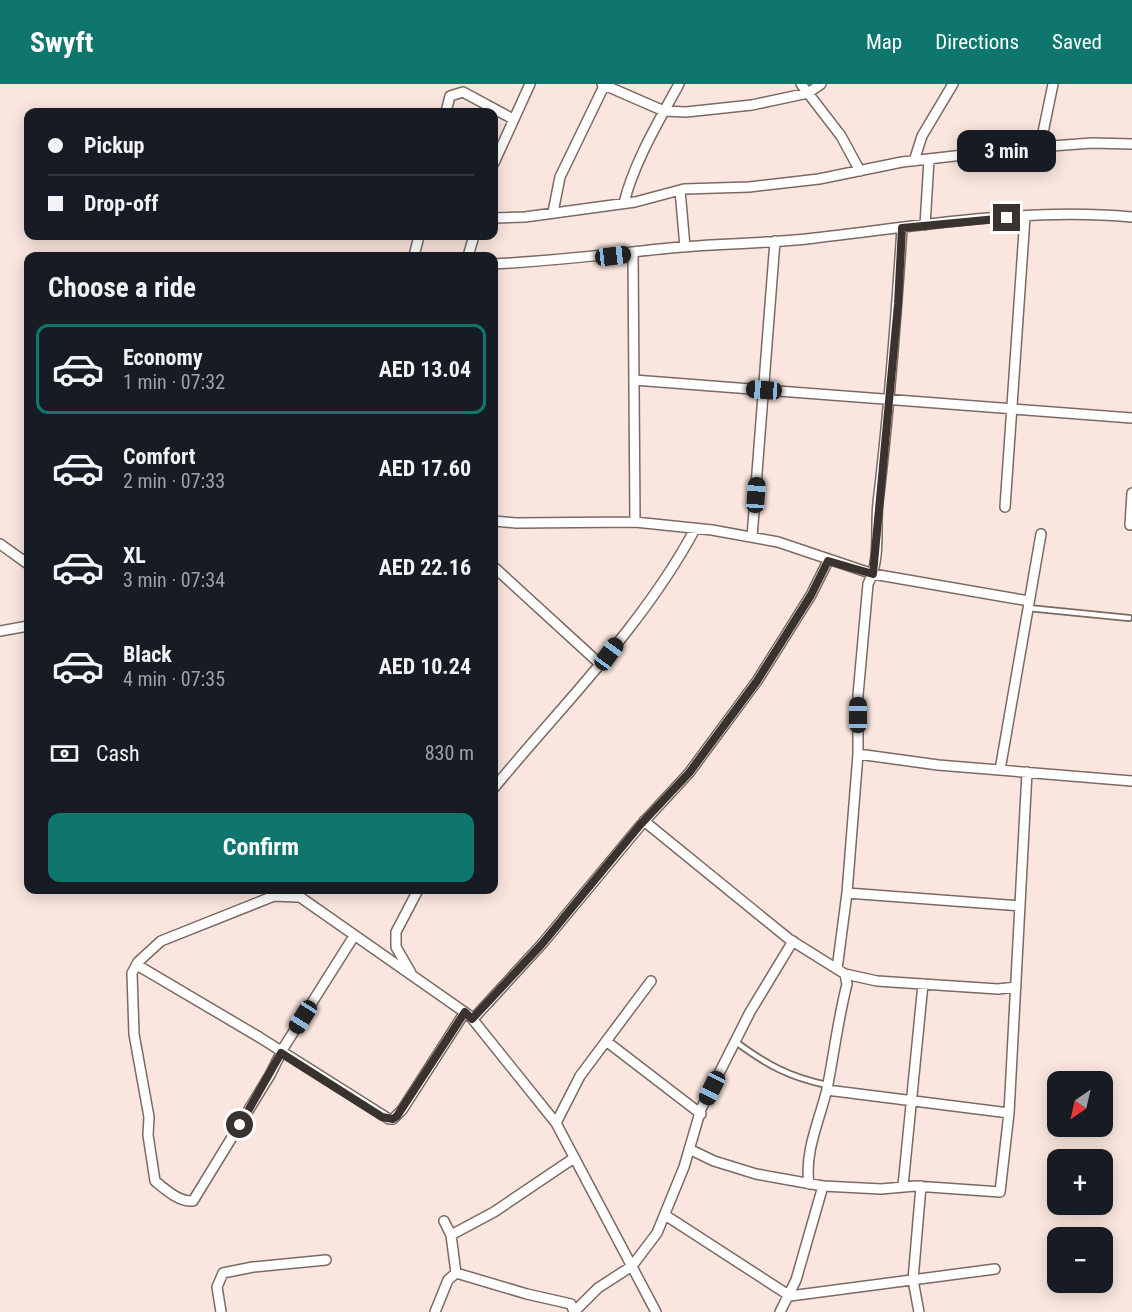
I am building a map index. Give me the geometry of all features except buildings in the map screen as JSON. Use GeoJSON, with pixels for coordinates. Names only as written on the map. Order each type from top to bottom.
{"type":"FeatureCollection","features":[{"type":"Feature","properties":{"kind":"street"},"geometry":{"type":"LineString","coordinates":[[498,154],[530,84]]}},
{"type":"Feature","properties":{"kind":"street"},"geometry":{"type":"LineString","coordinates":[[552,212],[560,177],[604,84],[664,111],[752,105],[808,93],[821,84]]}},
{"type":"Feature","properties":{"kind":"street"},"geometry":{"type":"LineString","coordinates":[[624,203],[628,188],[679,84]]}},
{"type":"Feature","properties":{"kind":"street"},"geometry":{"type":"LineString","coordinates":[[801,84],[841,136],[860,171]]}},
{"type":"Feature","properties":{"kind":"street"},"geometry":{"type":"LineString","coordinates":[[914,161],[922,136],[953,84]]}},
{"type":"Feature","properties":{"kind":"street"},"geometry":{"type":"LineString","coordinates":[[1040,147],[1053,84]]}},
{"type":"Feature","properties":{"kind":"street"},"geometry":{"type":"LineString","coordinates":[[447,108],[450,96],[462,92],[492,108]]}},
{"type":"Feature","properties":{"kind":"street"},"geometry":{"type":"LineString","coordinates":[[498,111],[513,119]]}},
{"type":"Feature","properties":{"kind":"street"},"geometry":{"type":"LineString","coordinates":[[498,218],[525,217],[624,203],[680,190],[749,187],[819,179],[914,161],[1040,147],[1092,143],[1132,144]]}},
{"type":"Feature","properties":{"kind":"street"},"geometry":{"type":"LineString","coordinates":[[925,225],[930,160]]}},
{"type":"Feature","properties":{"kind":"street"},"geometry":{"type":"LineString","coordinates":[[680,190],[685,247]]}},
{"type":"Feature","properties":{"kind":"street"},"geometry":{"type":"LineString","coordinates":[[498,264],[633,254],[685,247],[775,241],[1025,217],[1110,215],[1132,217]]}},
{"type":"Feature","properties":{"kind":"street"},"geometry":{"type":"LineString","coordinates":[[1005,507],[1025,217]]}},
{"type":"Feature","properties":{"kind":"street"},"geometry":{"type":"LineString","coordinates":[[809,1184],[807,1174],[812,1140],[827,1087],[847,984],[841,971],[858,754],[858,695],[868,584],[873,574],[898,304],[902,228]]}},
{"type":"Feature","properties":{"kind":"street"},"geometry":{"type":"LineString","coordinates":[[752,537],[775,241]]}},
{"type":"Feature","properties":{"kind":"street"},"geometry":{"type":"LineString","coordinates":[[633,254],[635,522]]}},
{"type":"Feature","properties":{"kind":"street"},"geometry":{"type":"LineString","coordinates":[[634,380],[1132,418]]}},
{"type":"Feature","properties":{"kind":"street"},"geometry":{"type":"LineString","coordinates":[[1130,525],[1132,493]]}},
{"type":"Feature","properties":{"kind":"street"},"geometry":{"type":"LineString","coordinates":[[498,522],[516,524],[635,522],[752,537],[778,542],[828,561],[873,574],[1029,605]]}},
{"type":"Feature","properties":{"kind":"street"},"geometry":{"type":"LineString","coordinates":[[498,783],[600,664],[666,577],[695,529]]}},
{"type":"Feature","properties":{"kind":"street"},"geometry":{"type":"LineString","coordinates":[[1000,770],[1041,534]]}},
{"type":"Feature","properties":{"kind":"street"},"geometry":{"type":"LineString","coordinates":[[0,544],[24,561]]}},
{"type":"Feature","properties":{"kind":"street"},"geometry":{"type":"LineString","coordinates":[[137,965],[259,1037],[382,1117],[393,1119],[402,1110],[469,1016],[542,944],[644,821],[689,773],[733,714],[811,595],[828,561]]}},
{"type":"Feature","properties":{"kind":"street"},"geometry":{"type":"LineString","coordinates":[[498,571],[600,664]]}},
{"type":"Feature","properties":{"kind":"street"},"geometry":{"type":"LineString","coordinates":[[0,632],[24,627]]}},
{"type":"Feature","properties":{"kind":"street"},"geometry":{"type":"LineString","coordinates":[[858,754],[1000,770],[1132,781]]}},
{"type":"Feature","properties":{"kind":"street"},"geometry":{"type":"LineString","coordinates":[[689,1149],[714,1161],[756,1174],[823,1186],[881,1189],[921,1186],[1000,1192],[1009,1113],[1027,772]]}},
{"type":"Feature","properties":{"kind":"street"},"geometry":{"type":"LineString","coordinates":[[644,821],[793,941],[841,971],[876,981],[998,989],[1016,987]]}},
{"type":"Feature","properties":{"kind":"street"},"geometry":{"type":"LineString","coordinates":[[847,893],[1020,906]]}},
{"type":"Feature","properties":{"kind":"street"},"geometry":{"type":"LineString","coordinates":[[294,894],[469,1016],[556,1123],[656,1312]]}},
{"type":"Feature","properties":{"kind":"street"},"geometry":{"type":"LineString","coordinates":[[412,976],[396,947],[396,932],[416,894]]}},
{"type":"Feature","properties":{"kind":"street"},"geometry":{"type":"LineString","coordinates":[[297,897],[274,896],[161,940],[132,973],[134,1034],[149,1117],[148,1135],[155,1181],[181,1199],[193,1201],[198,1194],[281,1053],[354,936]]}},
{"type":"Feature","properties":{"kind":"street"},"geometry":{"type":"LineString","coordinates":[[456,1273],[527,1294],[564,1300],[571,1304],[574,1312],[598,1288],[632,1266],[651,1242],[665,1215],[700,1114],[735,1042],[770,977],[793,941]]}},
{"type":"Feature","properties":{"kind":"street"},"geometry":{"type":"LineString","coordinates":[[556,1123],[580,1076],[651,981]]}},
{"type":"Feature","properties":{"kind":"street"},"geometry":{"type":"LineString","coordinates":[[903,1186],[923,984]]}},
{"type":"Feature","properties":{"kind":"street"},"geometry":{"type":"LineString","coordinates":[[606,1041],[700,1114]]}},
{"type":"Feature","properties":{"kind":"street"},"geometry":{"type":"LineString","coordinates":[[827,1087],[911,1101],[1009,1113]]}},
{"type":"Feature","properties":{"kind":"street"},"geometry":{"type":"LineString","coordinates":[[451,1235],[494,1212],[574,1158]]}},
{"type":"Feature","properties":{"kind":"street"},"geometry":{"type":"LineString","coordinates":[[780,1312],[790,1296],[801,1266],[823,1186]]}},
{"type":"Feature","properties":{"kind":"street"},"geometry":{"type":"LineString","coordinates":[[919,1312],[913,1280],[921,1186]]}},
{"type":"Feature","properties":{"kind":"street"},"geometry":{"type":"LineString","coordinates":[[665,1215],[790,1296],[994,1269]]}},
{"type":"Feature","properties":{"kind":"street"},"geometry":{"type":"LineString","coordinates":[[444,1221],[451,1235],[456,1273]]}},
{"type":"Feature","properties":{"kind":"street"},"geometry":{"type":"LineString","coordinates":[[221,1312],[217,1287],[223,1273],[254,1267],[326,1260]]}},
{"type":"Feature","properties":{"kind":"street"},"geometry":{"type":"LineString","coordinates":[[435,1312],[448,1280],[456,1273]]}},
{"type":"Feature","properties":{"kind":"lane"},"geometry":{"type":"LineString","coordinates":[[1029,605],[1129,618]]}},
{"type":"Feature","properties":{"kind":"lane"},"geometry":{"type":"LineString","coordinates":[[735,1042],[766,1064],[795,1078],[827,1087]]}},
{"type":"Feature","properties":{"kind":"route"},"geometry":{"type":"LineString","coordinates":[[240,1125],[281,1053],[382,1117],[393,1119],[397,1116],[460,1023],[465,1012],[472,1019],[495,997],[578,902],[640,825],[689,773],[757,681],[811,595],[828,561],[873,574],[892,382],[902,228],[1007,218]]}}]}
